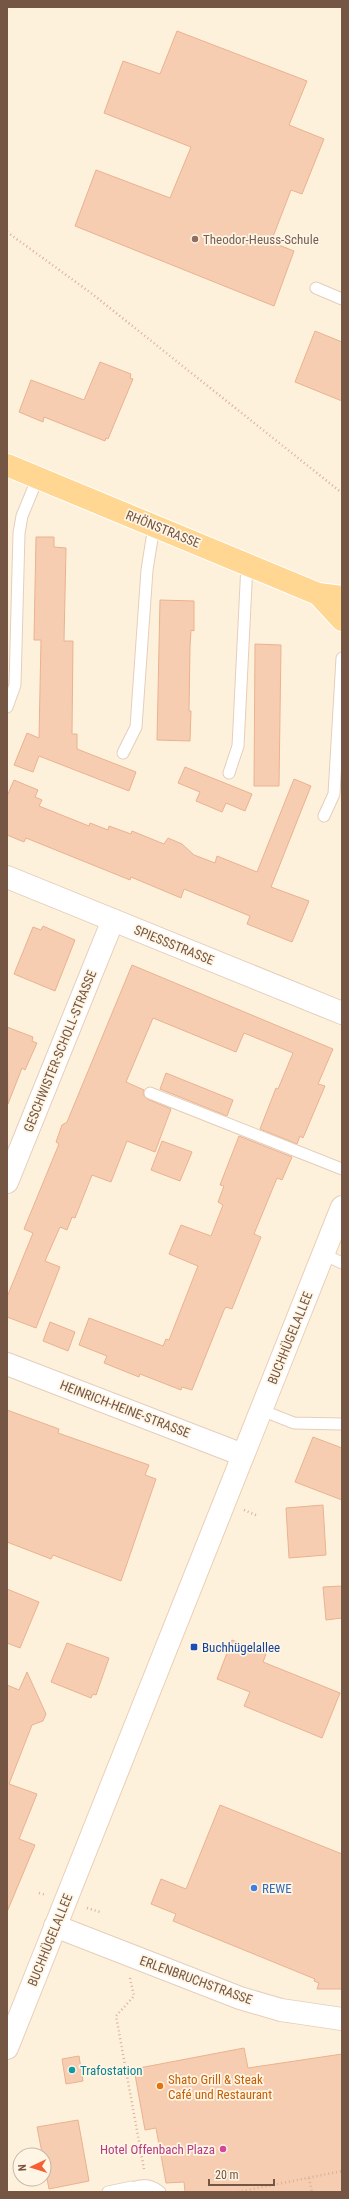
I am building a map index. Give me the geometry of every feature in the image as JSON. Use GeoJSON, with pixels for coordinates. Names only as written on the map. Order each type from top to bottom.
{"type":"FeatureCollection","features":[{"type":"Feature","properties":{"kind":"main road","name":"RHÖNSTRASSE"},"geometry":{"type":"LineString","coordinates":[[7,465],[318,594],[342,597]]}},
{"type":"Feature","properties":{"kind":"main road","name":"RHÖNSTRASSE"},"geometry":{"type":"LineString","coordinates":[[318,594],[342,620]]}},
{"type":"Feature","properties":{"kind":"street","name":"SPIESSSTRASSE"},"geometry":{"type":"LineString","coordinates":[[7,876],[342,1013]]}},
{"type":"Feature","properties":{"kind":"street","name":"GESCHWISTER-SCHOLL-STRASSE"},"geometry":{"type":"LineString","coordinates":[[7,1182],[113,920]]}},
{"type":"Feature","properties":{"kind":"street","name":"BUCHHÜGELALLEE"},"geometry":{"type":"LineString","coordinates":[[7,2048],[261,1410],[333,1258],[342,1207]]}},
{"type":"Feature","properties":{"kind":"street","name":"HEINRICH-HEINE-STRASSE"},"geometry":{"type":"LineString","coordinates":[[7,1364],[243,1455]]}},
{"type":"Feature","properties":{"kind":"street","name":"ERLENBRUCHSTRASSE"},"geometry":{"type":"LineString","coordinates":[[55,1926],[220,1991],[299,2014],[342,2019]]}},
{"type":"Feature","properties":{"kind":"lane"},"geometry":{"type":"LineString","coordinates":[[316,288],[342,299]]}},
{"type":"Feature","properties":{"kind":"lane"},"geometry":{"type":"LineString","coordinates":[[7,707],[15,685],[19,533],[22,516],[38,478]]}},
{"type":"Feature","properties":{"kind":"lane"},"geometry":{"type":"LineString","coordinates":[[123,753],[136,727],[147,570],[154,526]]}},
{"type":"Feature","properties":{"kind":"lane"},"geometry":{"type":"LineString","coordinates":[[229,773],[238,746],[247,564]]}},
{"type":"Feature","properties":{"kind":"lane"},"geometry":{"type":"LineString","coordinates":[[324,816],[334,794],[342,658]]}},
{"type":"Feature","properties":{"kind":"lane"},"geometry":{"type":"LineString","coordinates":[[150,1093],[342,1170]]}},
{"type":"Feature","properties":{"kind":"lane"},"geometry":{"type":"LineString","coordinates":[[261,1410],[294,1424],[342,1424]]}},
{"type":"Feature","properties":{"kind":"lane"},"geometry":{"type":"LineString","coordinates":[[108,2192],[148,2186],[160,2192]]}},
{"type":"Feature","properties":{"kind":"path"},"geometry":{"type":"LineString","coordinates":[[7,232],[91,293],[342,493]]}},
{"type":"Feature","properties":{"kind":"path"},"geometry":{"type":"LineString","coordinates":[[126,1954],[134,1996],[116,2016],[148,2186]]}},
{"type":"Feature","properties":{"kind":"path"},"geometry":{"type":"LineString","coordinates":[[238,2192],[342,2172]]}},
{"type":"Feature","properties":{"kind":"path"},"geometry":{"type":"LineString","coordinates":[[309,2178],[312,2192]]}},
{"type":"Feature","properties":{"kind":"building"},"geometry":{"type":"Polygon","coordinates":[[[177,31],[307,81],[289,125],[324,139],[302,194],[291,190],[271,242],[294,251],[274,306],[75,226],[96,170],[170,198],[191,147],[104,113],[123,61],[160,74],[177,31]]]}},
{"type":"Feature","properties":{"kind":"building"},"geometry":{"type":"Polygon","coordinates":[[[315,331],[342,342],[342,401],[295,382],[315,331]]]}},
{"type":"Feature","properties":{"kind":"building"},"geometry":{"type":"Polygon","coordinates":[[[100,362],[131,374],[130,378],[133,379],[108,439],[106,438],[105,441],[44,417],[43,422],[19,412],[31,380],[84,400],[100,362]]]}},
{"type":"Feature","properties":{"kind":"building"},"geometry":{"type":"Polygon","coordinates":[[[36,537],[54,537],[54,547],[66,548],[64,641],[73,641],[72,734],[77,734],[77,749],[136,772],[129,791],[39,756],[33,772],[14,765],[27,733],[39,738],[41,640],[34,640],[36,537]]]}},
{"type":"Feature","properties":{"kind":"building"},"geometry":{"type":"Polygon","coordinates":[[[160,600],[194,601],[194,631],[191,630],[190,647],[190,741],[157,740],[160,600]]]}},
{"type":"Feature","properties":{"kind":"building"},"geometry":{"type":"Polygon","coordinates":[[[255,644],[281,645],[279,786],[254,786],[255,644]]]}},
{"type":"Feature","properties":{"kind":"building"},"geometry":{"type":"Polygon","coordinates":[[[185,767],[252,794],[245,811],[226,803],[222,812],[196,801],[200,792],[178,783],[185,767]]]}},
{"type":"Feature","properties":{"kind":"building"},"geometry":{"type":"Polygon","coordinates":[[[294,779],[311,786],[271,887],[309,901],[292,942],[247,924],[250,916],[184,889],[181,898],[131,877],[130,880],[26,838],[24,842],[7,835],[7,796],[14,780],[38,790],[35,797],[42,800],[39,806],[89,826],[90,823],[108,830],[109,826],[131,834],[132,831],[164,844],[168,838],[182,844],[194,855],[215,863],[217,856],[257,872],[294,779]]]}},
{"type":"Feature","properties":{"kind":"building"},"geometry":{"type":"Polygon","coordinates":[[[43,926],[75,940],[55,991],[14,974],[33,927],[41,930],[43,926]]]}},
{"type":"Feature","properties":{"kind":"building"},"geometry":{"type":"Polygon","coordinates":[[[132,965],[333,1049],[318,1084],[325,1086],[303,1138],[300,1136],[297,1144],[260,1129],[276,1088],[278,1089],[293,1053],[244,1033],[236,1052],[153,1018],[126,1082],[144,1090],[143,1094],[147,1099],[171,1109],[155,1152],[127,1141],[111,1182],[92,1175],[75,1218],[72,1217],[67,1230],[60,1227],[45,1261],[60,1267],[36,1328],[7,1317],[7,1297],[33,1233],[24,1229],[59,1144],[56,1142],[62,1125],[67,1122],[132,965]]]}},
{"type":"Feature","properties":{"kind":"building"},"geometry":{"type":"Polygon","coordinates":[[[7,1027],[33,1037],[32,1041],[37,1043],[25,1070],[22,1068],[8,1104],[7,1027]]]}},
{"type":"Feature","properties":{"kind":"building"},"geometry":{"type":"Polygon","coordinates":[[[166,1073],[233,1100],[227,1116],[160,1089],[166,1073]]]}},
{"type":"Feature","properties":{"kind":"building"},"geometry":{"type":"Polygon","coordinates":[[[239,1136],[292,1157],[282,1180],[277,1178],[254,1234],[261,1237],[232,1309],[226,1307],[224,1310],[192,1390],[182,1387],[181,1390],[140,1374],[139,1377],[104,1363],[107,1356],[79,1345],[89,1318],[163,1346],[166,1339],[169,1340],[198,1266],[169,1254],[181,1225],[211,1236],[223,1205],[218,1202],[224,1186],[220,1185],[239,1136]]]}},
{"type":"Feature","properties":{"kind":"building"},"geometry":{"type":"Polygon","coordinates":[[[162,1141],[192,1152],[180,1181],[151,1170],[162,1141]]]}},
{"type":"Feature","properties":{"kind":"building"},"geometry":{"type":"Polygon","coordinates":[[[50,1322],[75,1332],[68,1351],[43,1341],[50,1322]]]}},
{"type":"Feature","properties":{"kind":"building"},"geometry":{"type":"Polygon","coordinates":[[[7,1410],[59,1429],[58,1433],[149,1465],[145,1475],[156,1479],[121,1581],[53,1555],[51,1559],[7,1542],[7,1410]]]}},
{"type":"Feature","properties":{"kind":"building"},"geometry":{"type":"Polygon","coordinates":[[[313,1437],[342,1448],[342,1500],[295,1482],[313,1437]]]}},
{"type":"Feature","properties":{"kind":"building"},"geometry":{"type":"Polygon","coordinates":[[[323,1505],[326,1555],[289,1558],[286,1508],[323,1505]]]}},
{"type":"Feature","properties":{"kind":"building"},"geometry":{"type":"Polygon","coordinates":[[[342,1586],[342,1618],[326,1620],[323,1587],[342,1586]]]}},
{"type":"Feature","properties":{"kind":"building"},"geometry":{"type":"Polygon","coordinates":[[[7,1589],[39,1602],[20,1648],[7,1643],[7,1589]]]}},
{"type":"Feature","properties":{"kind":"building"},"geometry":{"type":"Polygon","coordinates":[[[232,1640],[266,1654],[263,1662],[340,1693],[322,1738],[244,1706],[250,1692],[217,1679],[232,1640]]]}},
{"type":"Feature","properties":{"kind":"building"},"geometry":{"type":"Polygon","coordinates":[[[67,1643],[109,1658],[96,1695],[93,1694],[91,1698],[51,1682],[67,1643]]]}},
{"type":"Feature","properties":{"kind":"building"},"geometry":{"type":"Polygon","coordinates":[[[27,1672],[46,1714],[43,1721],[32,1725],[9,1784],[37,1794],[19,1839],[35,1845],[7,1912],[7,1685],[19,1690],[27,1672]]]}},
{"type":"Feature","properties":{"kind":"building"},"geometry":{"type":"Polygon","coordinates":[[[220,1805],[342,1854],[342,1989],[317,1989],[319,1983],[314,1981],[315,1979],[173,1921],[176,1914],[151,1904],[161,1879],[186,1889],[220,1805]]]}},
{"type":"Feature","properties":{"kind":"building"},"geometry":{"type":"Polygon","coordinates":[[[244,2048],[248,2068],[342,2054],[342,2192],[185,2192],[184,2182],[166,2183],[156,2128],[145,2130],[134,2069],[244,2048]]]}},
{"type":"Feature","properties":{"kind":"building","name":"Trafostation"},"geometry":{"type":"Polygon","coordinates":[[[79,2056],[83,2081],[66,2084],[62,2059],[79,2056]]]}},
{"type":"Feature","properties":{"kind":"building"},"geometry":{"type":"Polygon","coordinates":[[[78,2120],[89,2181],[49,2189],[49,2187],[52,2187],[52,2147],[41,2147],[37,2127],[78,2120]]]}},
{"type":"Feature","properties":{"kind":"place","name":"Theodor-Heuss-Schule"},"geometry":{"type":"Point","coordinates":[195,239]}},
{"type":"Feature","properties":{"kind":"place","name":"Buchhügelallee"},"geometry":{"type":"Point","coordinates":[194,1647]}},
{"type":"Feature","properties":{"kind":"place","name":"REWE"},"geometry":{"type":"Point","coordinates":[254,1888]}},
{"type":"Feature","properties":{"kind":"place","name":"Trafostation"},"geometry":{"type":"Point","coordinates":[72,2070]}},
{"type":"Feature","properties":{"kind":"place","name":"Shato Grill & Steak Café und Restaurant"},"geometry":{"type":"Point","coordinates":[160,2086]}},
{"type":"Feature","properties":{"kind":"place","name":"Hotel Offenbach Plaza"},"geometry":{"type":"Point","coordinates":[223,2149]}}]}
